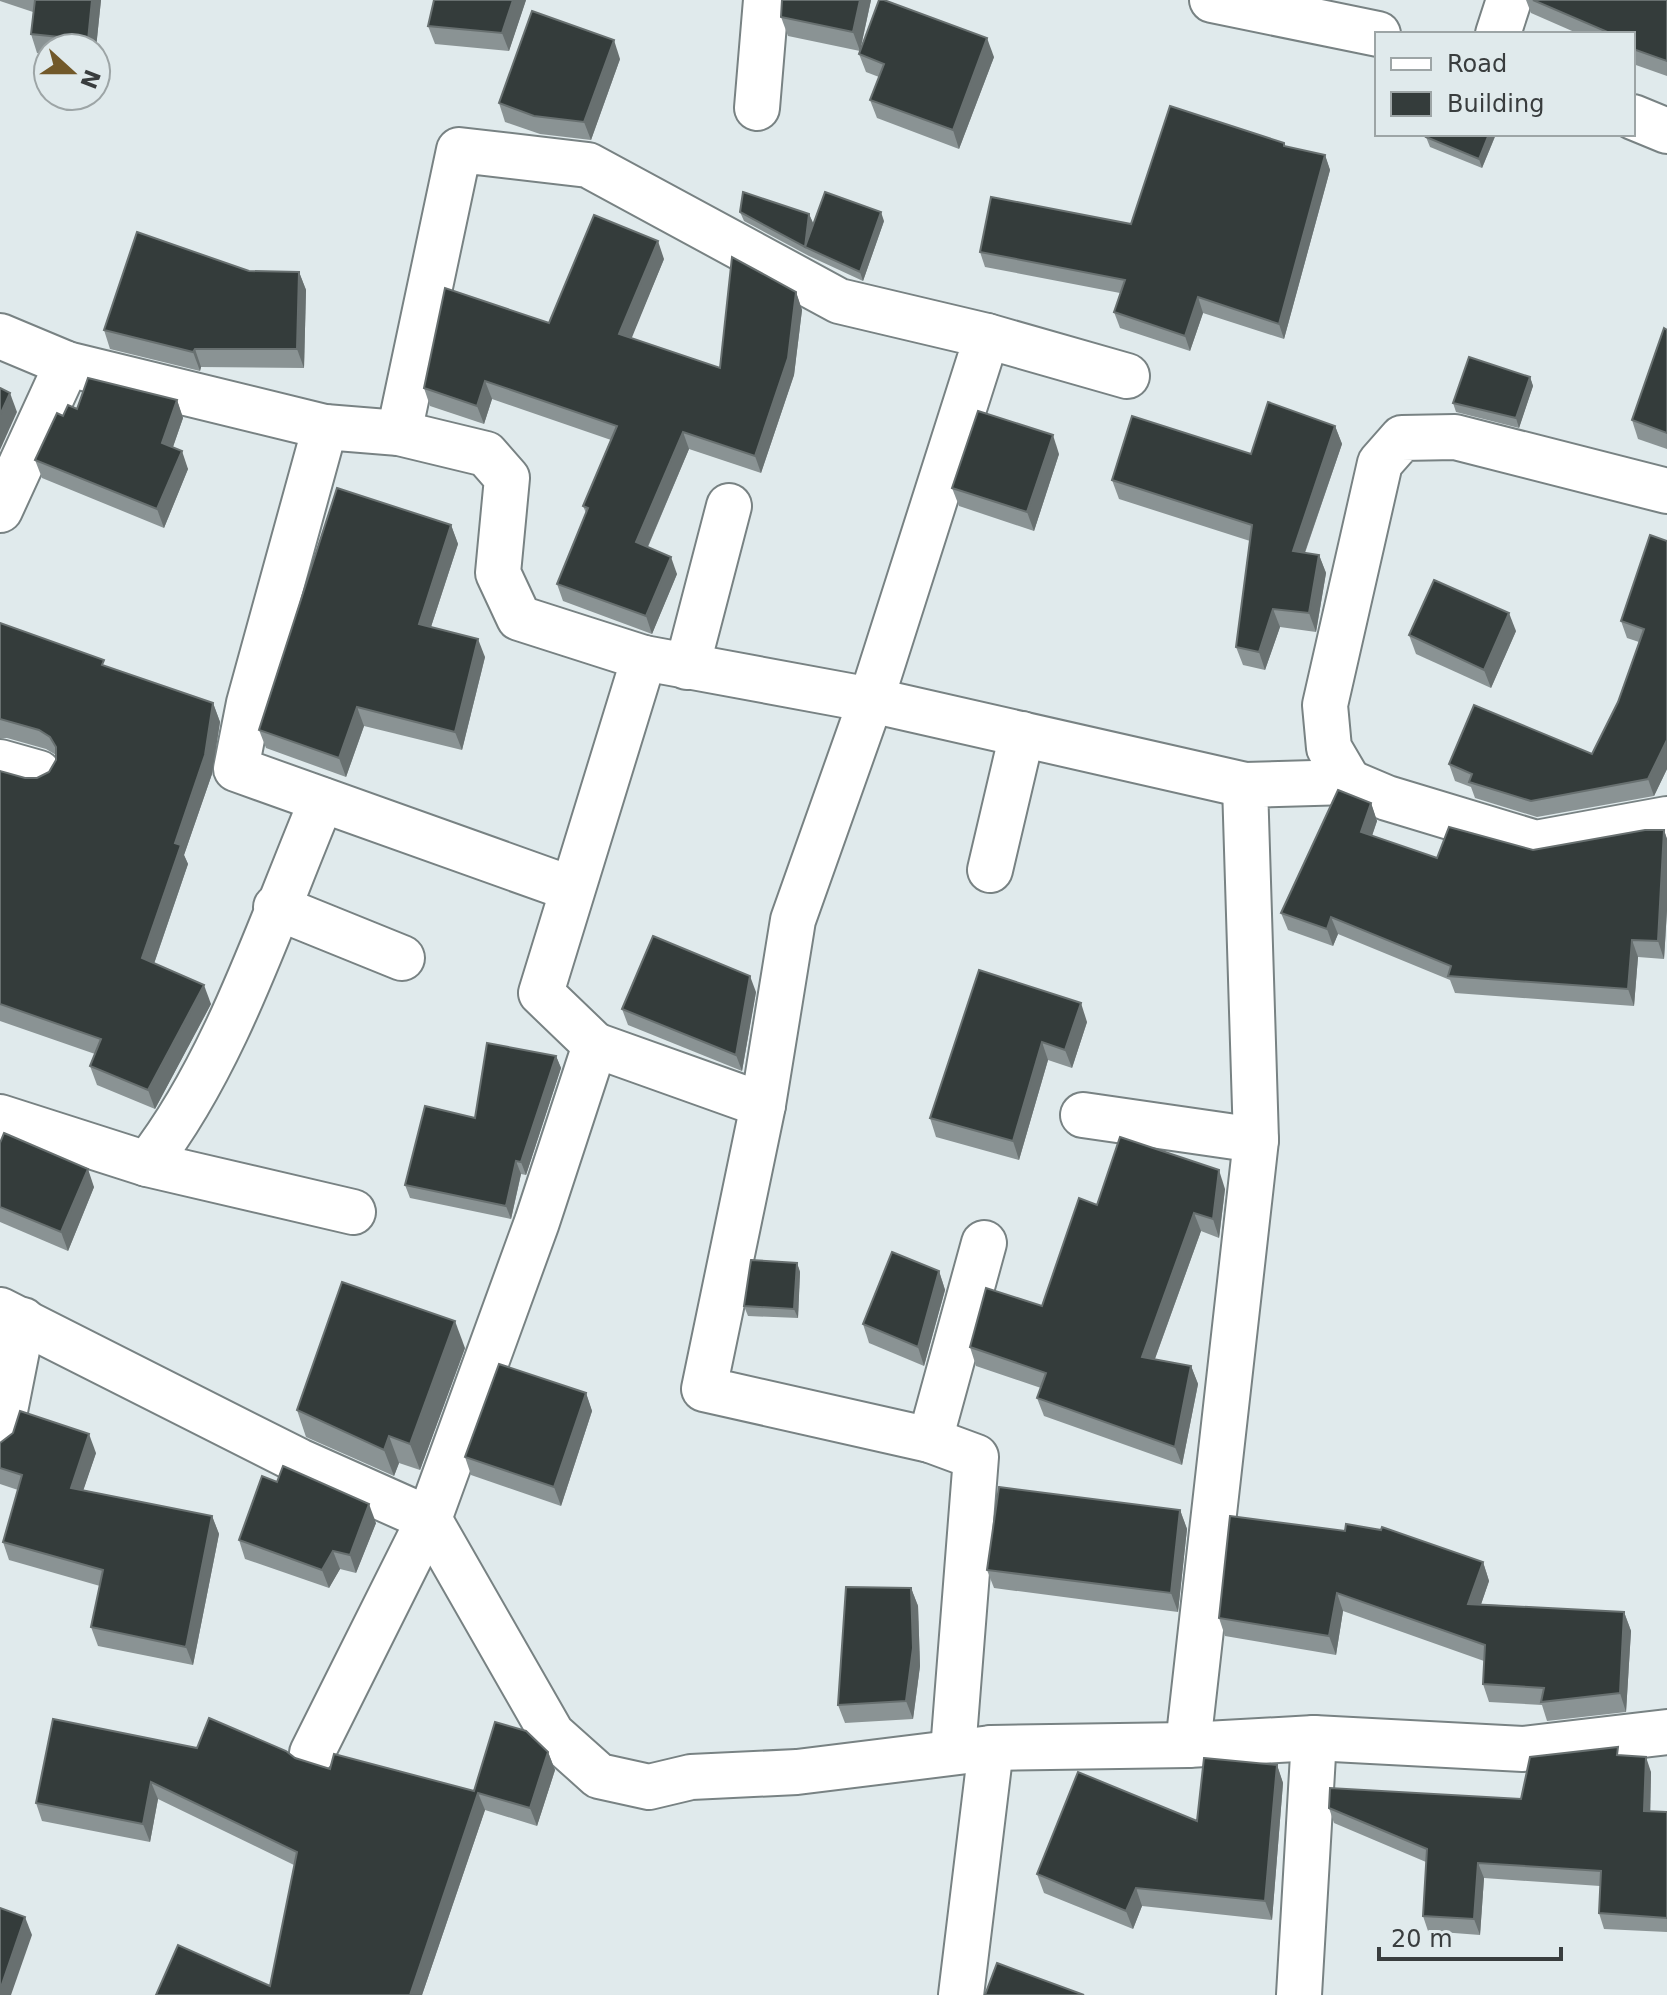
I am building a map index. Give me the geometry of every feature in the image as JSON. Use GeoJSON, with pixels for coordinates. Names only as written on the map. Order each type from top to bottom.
{"type":"FeatureCollection","features":[{"type":"Feature","properties":{"kind":"street"},"geometry":{"type":"LineString","coordinates":[[757,108],[766,0]]}},
{"type":"Feature","properties":{"kind":"street"},"geometry":{"type":"LineString","coordinates":[[1212,0],[1304,9],[1375,33]]}},
{"type":"Feature","properties":{"kind":"street"},"geometry":{"type":"LineString","coordinates":[[1499,32],[1509,0]]}},
{"type":"Feature","properties":{"kind":"street"},"geometry":{"type":"LineString","coordinates":[[1635,118],[1667,131]]}},
{"type":"Feature","properties":{"kind":"street"},"geometry":{"type":"LineString","coordinates":[[399,433],[459,150],[588,165],[839,301],[987,336],[1127,376]]}},
{"type":"Feature","properties":{"kind":"street"},"geometry":{"type":"LineString","coordinates":[[0,336],[67,364],[325,427],[399,433],[486,454],[507,478],[498,573],[519,618],[644,658],[871,700],[1245,785],[1349,782],[1387,798],[1536,843],[1667,819]]}},
{"type":"Feature","properties":{"kind":"street"},"geometry":{"type":"LineString","coordinates":[[961,1995],[972,1750],[976,1457],[930,1440],[704,1389],[763,1105],[793,920],[871,700],[987,336]]}},
{"type":"Feature","properties":{"kind":"street"},"geometry":{"type":"LineString","coordinates":[[0,510],[67,364]]}},
{"type":"Feature","properties":{"kind":"street"},"geometry":{"type":"LineString","coordinates":[[325,427],[249,703],[236,769],[572,889]]}},
{"type":"Feature","properties":{"kind":"street"},"geometry":{"type":"LineString","coordinates":[[1349,782],[1329,748],[1325,705],[1380,463],[1402,438],[1455,437],[1667,491]]}},
{"type":"Feature","properties":{"kind":"street"},"geometry":{"type":"LineString","coordinates":[[687,667],[729,506]]}},
{"type":"Feature","properties":{"kind":"street"},"geometry":{"type":"LineString","coordinates":[[644,658],[611,774],[541,993],[595,1045],[763,1105]]}},
{"type":"Feature","properties":{"kind":"street"},"geometry":{"type":"LineString","coordinates":[[990,870],[1022,734]]}},
{"type":"Feature","properties":{"kind":"street"},"geometry":{"type":"LineString","coordinates":[[1188,1745],[1256,1140],[1245,785]]}},
{"type":"Feature","properties":{"kind":"street"},"geometry":{"type":"LineString","coordinates":[[147,1164],[169,1137],[217,1050],[322,800]]}},
{"type":"Feature","properties":{"kind":"street"},"geometry":{"type":"LineString","coordinates":[[276,907],[402,958]]}},
{"type":"Feature","properties":{"kind":"street"},"geometry":{"type":"LineString","coordinates":[[312,1753],[429,1519],[537,1222],[595,1045]]}},
{"type":"Feature","properties":{"kind":"street"},"geometry":{"type":"LineString","coordinates":[[1083,1115],[1256,1140]]}},
{"type":"Feature","properties":{"kind":"street"},"geometry":{"type":"LineString","coordinates":[[0,1117],[147,1164],[353,1212]]}},
{"type":"Feature","properties":{"kind":"street"},"geometry":{"type":"LineString","coordinates":[[930,1440],[984,1243]]}},
{"type":"Feature","properties":{"kind":"street"},"geometry":{"type":"LineString","coordinates":[[0,1436],[12,1315],[299,1461],[429,1519],[552,1734],[599,1776],[649,1787],[691,1777],[797,1772],[972,1750],[1188,1745],[1314,1738],[1523,1749],[1667,1732]]}},
{"type":"Feature","properties":{"kind":"street"},"geometry":{"type":"LineString","coordinates":[[1299,1995],[1314,1738]]}},
{"type":"Feature","properties":{"kind":"building"},"geometry":{"type":"Polygon","coordinates":[[[35,0],[92,0],[89,32],[31,34],[35,0]]]}},
{"type":"Feature","properties":{"kind":"building"},"geometry":{"type":"Polygon","coordinates":[[[434,0],[513,0],[502,33],[428,26],[434,0]]]}},
{"type":"Feature","properties":{"kind":"building"},"geometry":{"type":"Polygon","coordinates":[[[782,0],[860,0],[853,32],[781,17],[782,0]]]}},
{"type":"Feature","properties":{"kind":"building"},"geometry":{"type":"Polygon","coordinates":[[[879,0],[987,38],[953,130],[870,100],[884,64],[859,54],[879,0]]]}},
{"type":"Feature","properties":{"kind":"building"},"geometry":{"type":"Polygon","coordinates":[[[1533,0],[1667,0],[1667,61],[1635,50],[1635,32],[1607,32],[1533,0]]]}},
{"type":"Feature","properties":{"kind":"building"},"geometry":{"type":"Polygon","coordinates":[[[532,11],[614,40],[584,122],[534,116],[499,103],[532,11]]]}},
{"type":"Feature","properties":{"kind":"building"},"geometry":{"type":"Polygon","coordinates":[[[1170,106],[1284,143],[1284,146],[1325,155],[1279,324],[1198,297],[1185,336],[1114,312],[1125,280],[980,252],[991,197],[1131,224],[1170,106]]]}},
{"type":"Feature","properties":{"kind":"building"},"geometry":{"type":"Polygon","coordinates":[[[1427,136],[1488,136],[1479,159],[1427,136]]]}},
{"type":"Feature","properties":{"kind":"building"},"geometry":{"type":"Polygon","coordinates":[[[743,192],[809,214],[805,247],[740,212],[743,192]]]}},
{"type":"Feature","properties":{"kind":"building"},"geometry":{"type":"Polygon","coordinates":[[[825,192],[881,212],[860,272],[805,247],[825,192]]]}},
{"type":"Feature","properties":{"kind":"building"},"geometry":{"type":"Polygon","coordinates":[[[594,215],[658,241],[619,334],[720,368],[732,257],[796,292],[788,358],[755,456],[683,432],[636,542],[671,557],[646,616],[557,584],[588,508],[583,506],[617,426],[485,381],[477,406],[424,388],[445,288],[549,323],[594,215]]]}},
{"type":"Feature","properties":{"kind":"building"},"geometry":{"type":"Polygon","coordinates":[[[137,232],[249,271],[299,272],[297,349],[195,349],[193,352],[104,330],[137,232]]]}},
{"type":"Feature","properties":{"kind":"building"},"geometry":{"type":"Polygon","coordinates":[[[1664,328],[1667,330],[1667,433],[1632,420],[1664,328]]]}},
{"type":"Feature","properties":{"kind":"building"},"geometry":{"type":"Polygon","coordinates":[[[1469,357],[1530,377],[1516,418],[1453,403],[1469,357]]]}},
{"type":"Feature","properties":{"kind":"building"},"geometry":{"type":"Polygon","coordinates":[[[88,378],[177,400],[162,443],[182,451],[157,509],[35,460],[57,413],[63,416],[68,405],[77,409],[88,378]]]}},
{"type":"Feature","properties":{"kind":"building"},"geometry":{"type":"Polygon","coordinates":[[[0,388],[10,393],[0,415],[0,388]]]}},
{"type":"Feature","properties":{"kind":"building"},"geometry":{"type":"Polygon","coordinates":[[[1268,402],[1335,426],[1293,551],[1319,555],[1309,613],[1273,609],[1259,652],[1236,647],[1252,525],[1112,480],[1132,416],[1251,454],[1268,402]]]}},
{"type":"Feature","properties":{"kind":"building"},"geometry":{"type":"Polygon","coordinates":[[[978,411],[1053,435],[1027,512],[952,488],[978,411]]]}},
{"type":"Feature","properties":{"kind":"building"},"geometry":{"type":"Polygon","coordinates":[[[337,488],[451,525],[419,624],[478,639],[455,732],[357,707],[339,758],[259,730],[337,488]]]}},
{"type":"Feature","properties":{"kind":"building"},"geometry":{"type":"Polygon","coordinates":[[[1650,535],[1667,541],[1667,740],[1648,779],[1531,801],[1469,782],[1472,774],[1449,764],[1474,705],[1592,754],[1618,702],[1644,629],[1621,621],[1650,535]]]}},
{"type":"Feature","properties":{"kind":"building"},"geometry":{"type":"Polygon","coordinates":[[[1434,580],[1509,613],[1484,670],[1409,635],[1434,580]]]}},
{"type":"Feature","properties":{"kind":"building"},"geometry":{"type":"Polygon","coordinates":[[[0,623],[104,660],[102,665],[213,703],[205,755],[175,843],[181,845],[142,958],[204,985],[148,1090],[90,1066],[101,1039],[0,1004],[0,771],[37,778],[49,772],[56,760],[56,747],[50,737],[39,730],[0,719],[0,623]]]}},
{"type":"Feature","properties":{"kind":"building"},"geometry":{"type":"Polygon","coordinates":[[[1338,790],[1371,803],[1361,832],[1437,858],[1449,827],[1533,850],[1645,830],[1664,830],[1658,941],[1632,940],[1628,989],[1448,976],[1451,966],[1331,917],[1327,929],[1281,913],[1338,790]]]}},
{"type":"Feature","properties":{"kind":"building"},"geometry":{"type":"Polygon","coordinates":[[[653,936],[750,976],[736,1055],[622,1009],[653,936]]]}},
{"type":"Feature","properties":{"kind":"building"},"geometry":{"type":"Polygon","coordinates":[[[979,970],[1081,1003],[1065,1050],[1042,1042],[1013,1141],[930,1118],[979,970]]]}},
{"type":"Feature","properties":{"kind":"building"},"geometry":{"type":"Polygon","coordinates":[[[487,1043],[556,1056],[521,1162],[516,1161],[506,1206],[405,1185],[425,1106],[475,1118],[487,1043]]]}},
{"type":"Feature","properties":{"kind":"building"},"geometry":{"type":"Polygon","coordinates":[[[4,1133],[88,1169],[61,1232],[0,1207],[0,1143],[4,1133]]]}},
{"type":"Feature","properties":{"kind":"building"},"geometry":{"type":"Polygon","coordinates":[[[1120,1137],[1219,1170],[1213,1219],[1194,1213],[1142,1357],[1191,1366],[1175,1447],[1037,1398],[1046,1373],[970,1347],[986,1288],[1042,1306],[1079,1198],[1097,1205],[1120,1137]]]}},
{"type":"Feature","properties":{"kind":"building"},"geometry":{"type":"Polygon","coordinates":[[[892,1252],[939,1271],[918,1347],[863,1324],[892,1252]]]}},
{"type":"Feature","properties":{"kind":"building"},"geometry":{"type":"Polygon","coordinates":[[[751,1260],[797,1263],[794,1309],[744,1306],[751,1260]]]}},
{"type":"Feature","properties":{"kind":"building"},"geometry":{"type":"Polygon","coordinates":[[[342,1282],[455,1321],[410,1444],[389,1436],[384,1450],[297,1410],[342,1282]]]}},
{"type":"Feature","properties":{"kind":"building"},"geometry":{"type":"Polygon","coordinates":[[[499,1364],[586,1393],[554,1487],[465,1457],[499,1364]]]}},
{"type":"Feature","properties":{"kind":"building"},"geometry":{"type":"Polygon","coordinates":[[[20,1411],[89,1434],[71,1488],[212,1516],[186,1647],[91,1627],[103,1570],[3,1542],[22,1475],[0,1468],[0,1443],[13,1433],[20,1411]]]}},
{"type":"Feature","properties":{"kind":"building"},"geometry":{"type":"Polygon","coordinates":[[[283,1466],[369,1504],[350,1555],[333,1551],[322,1570],[239,1540],[262,1476],[277,1482],[283,1466]]]}},
{"type":"Feature","properties":{"kind":"building"},"geometry":{"type":"Polygon","coordinates":[[[999,1487],[1180,1510],[1171,1593],[987,1570],[999,1487]]]}},
{"type":"Feature","properties":{"kind":"building"},"geometry":{"type":"Polygon","coordinates":[[[1230,1516],[1345,1531],[1346,1524],[1381,1530],[1382,1527],[1483,1562],[1468,1604],[1624,1612],[1620,1693],[1541,1702],[1544,1688],[1483,1684],[1485,1645],[1337,1593],[1329,1636],[1219,1618],[1230,1516]]]}},
{"type":"Feature","properties":{"kind":"building"},"geometry":{"type":"Polygon","coordinates":[[[846,1587],[911,1588],[913,1648],[906,1701],[838,1705],[846,1587]]]}},
{"type":"Feature","properties":{"kind":"building"},"geometry":{"type":"Polygon","coordinates":[[[209,1718],[286,1751],[295,1758],[330,1769],[334,1754],[474,1791],[495,1722],[526,1731],[548,1752],[530,1808],[478,1793],[410,1995],[156,1995],[178,1945],[270,1986],[297,1852],[151,1782],[143,1824],[36,1803],[53,1719],[197,1748],[209,1718]]]}},
{"type":"Feature","properties":{"kind":"building"},"geometry":{"type":"Polygon","coordinates":[[[1618,1747],[1617,1755],[1646,1757],[1644,1811],[1667,1812],[1667,1918],[1599,1913],[1601,1871],[1478,1863],[1474,1919],[1423,1916],[1427,1849],[1329,1808],[1330,1788],[1521,1799],[1530,1757],[1618,1747]]]}},
{"type":"Feature","properties":{"kind":"building"},"geometry":{"type":"Polygon","coordinates":[[[1204,1758],[1277,1765],[1265,1901],[1136,1888],[1126,1911],[1037,1874],[1078,1772],[1197,1821],[1204,1758]]]}},
{"type":"Feature","properties":{"kind":"building"},"geometry":{"type":"Polygon","coordinates":[[[0,1908],[25,1917],[0,1990],[0,1908]]]}},
{"type":"Feature","properties":{"kind":"building"},"geometry":{"type":"Polygon","coordinates":[[[997,1963],[1084,1995],[985,1995],[997,1963]]]}}]}
